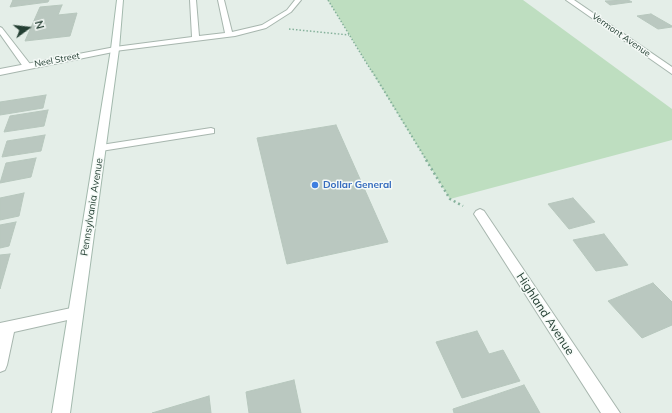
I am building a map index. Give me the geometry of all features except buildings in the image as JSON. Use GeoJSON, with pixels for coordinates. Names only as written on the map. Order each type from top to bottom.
{"type":"FeatureCollection","features":[{"type":"Feature","properties":{"kind":"street","name":"Pennsylvania Avenue"},"geometry":{"type":"LineString","coordinates":[[61,413],[101,148],[115,49],[120,0]]}},
{"type":"Feature","properties":{"kind":"street","name":"Vermont Avenue"},"geometry":{"type":"LineString","coordinates":[[569,0],[672,71]]}},
{"type":"Feature","properties":{"kind":"street","name":"Neel Street"},"geometry":{"type":"LineString","coordinates":[[0,72],[115,49]]}},
{"type":"Feature","properties":{"kind":"street","name":"Highland Avenue"},"geometry":{"type":"LineString","coordinates":[[480,214],[611,413]]}},
{"type":"Feature","properties":{"kind":"lane"},"geometry":{"type":"LineString","coordinates":[[193,0],[196,38]]}},
{"type":"Feature","properties":{"kind":"lane"},"geometry":{"type":"LineString","coordinates":[[221,0],[229,34]]}},
{"type":"Feature","properties":{"kind":"lane"},"geometry":{"type":"LineString","coordinates":[[115,49],[229,34],[264,27],[290,11],[298,0]]}},
{"type":"Feature","properties":{"kind":"lane"},"geometry":{"type":"LineString","coordinates":[[0,29],[27,66]]}},
{"type":"Feature","properties":{"kind":"lane"},"geometry":{"type":"LineString","coordinates":[[101,148],[211,131]]}},
{"type":"Feature","properties":{"kind":"lane"},"geometry":{"type":"LineString","coordinates":[[0,365],[4,329],[76,313]]}},
{"type":"Feature","properties":{"kind":"path"},"geometry":{"type":"LineString","coordinates":[[328,0],[450,199],[480,214]]}},
{"type":"Feature","properties":{"kind":"path"},"geometry":{"type":"LineString","coordinates":[[294,30],[350,35]]}},
{"type":"Feature","properties":{"kind":"green space"},"geometry":{"type":"Polygon","coordinates":[[[328,0],[523,0],[672,109],[672,140],[450,199],[328,0]]]}},
{"type":"Feature","properties":{"kind":"place","name":"Dollar General"},"geometry":{"type":"Point","coordinates":[315,185]}}]}
